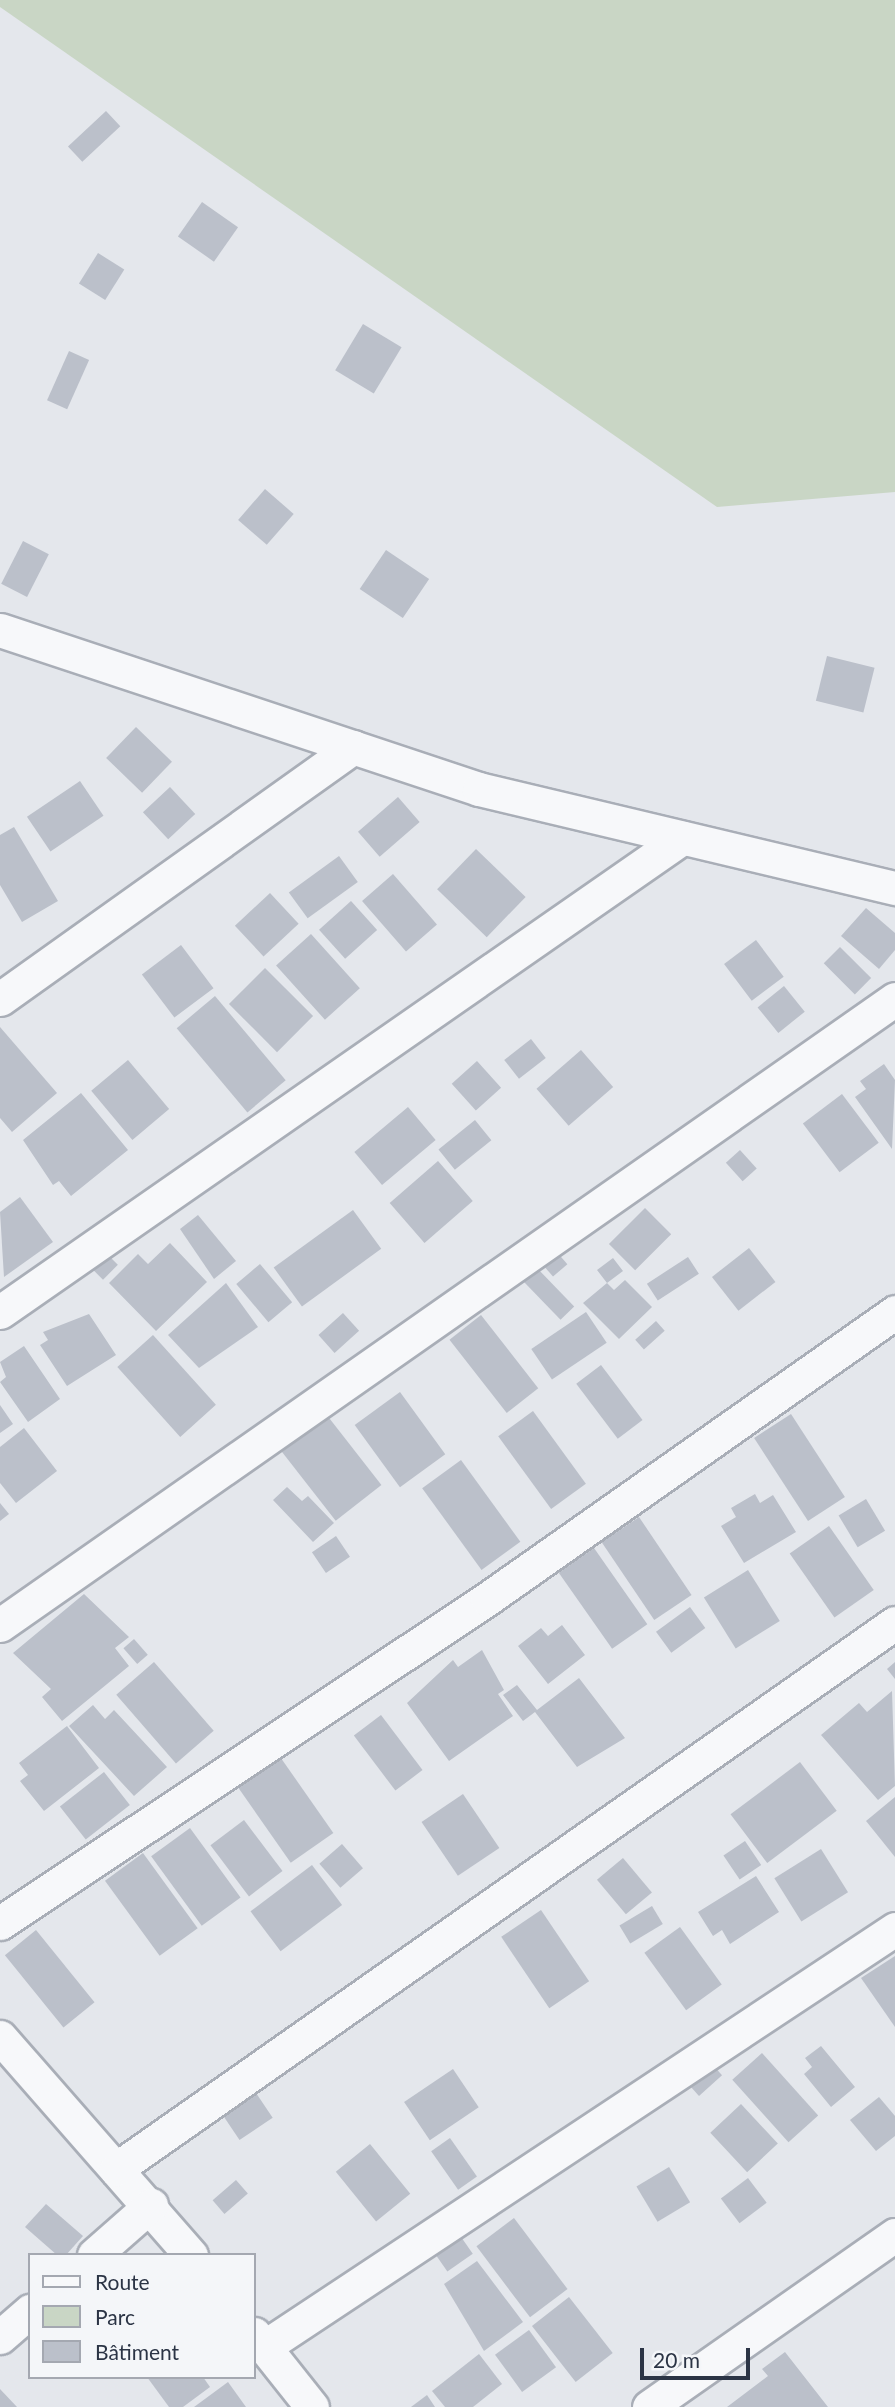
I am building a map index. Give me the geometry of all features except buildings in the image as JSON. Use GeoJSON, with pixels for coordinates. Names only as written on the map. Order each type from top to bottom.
{"type":"FeatureCollection","features":[{"type":"Feature","properties":{"kind":"street"},"geometry":{"type":"LineString","coordinates":[[6,638],[479,789],[895,888]]}},
{"type":"Feature","properties":{"kind":"street"},"geometry":{"type":"LineString","coordinates":[[0,999],[353,747]]}},
{"type":"Feature","properties":{"kind":"street"},"geometry":{"type":"LineString","coordinates":[[0,1312],[682,838]]}},
{"type":"Feature","properties":{"kind":"street"},"geometry":{"type":"LineString","coordinates":[[0,1625],[895,999]]}},
{"type":"Feature","properties":{"kind":"street"},"geometry":{"type":"LineString","coordinates":[[0,1923],[487,1599],[895,1312]]}},
{"type":"Feature","properties":{"kind":"street"},"geometry":{"type":"LineString","coordinates":[[116,2169],[895,1623]]}},
{"type":"Feature","properties":{"kind":"street"},"geometry":{"type":"LineString","coordinates":[[312,2407],[259,2340],[895,1929]]}},
{"type":"Feature","properties":{"kind":"street"},"geometry":{"type":"LineString","coordinates":[[0,2037],[151,2205],[189,2253]]}},
{"type":"Feature","properties":{"kind":"street"},"geometry":{"type":"LineString","coordinates":[[96,2253],[151,2205]]}},
{"type":"Feature","properties":{"kind":"street"},"geometry":{"type":"LineString","coordinates":[[649,2407],[895,2235]]}},
{"type":"Feature","properties":{"kind":"street"},"geometry":{"type":"LineString","coordinates":[[0,2337],[28,2313]]}},
{"type":"Feature","properties":{"kind":"green space"},"geometry":{"type":"Polygon","coordinates":[[[0,0],[895,0],[895,492],[717,507],[0,7],[0,0]]]}}]}
